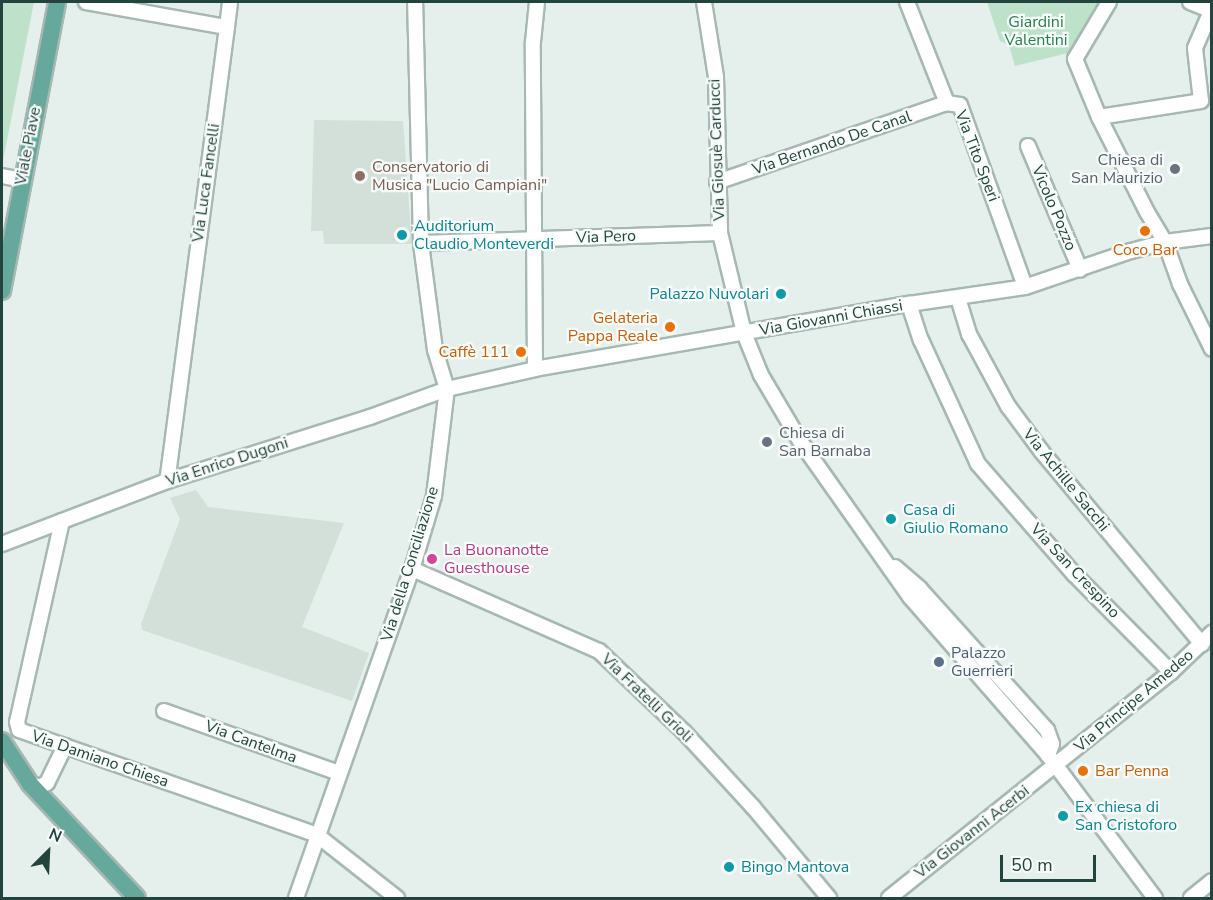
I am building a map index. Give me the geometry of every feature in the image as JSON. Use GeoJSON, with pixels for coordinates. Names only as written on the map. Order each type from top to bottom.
{"type":"FeatureCollection","features":[{"type":"Feature","properties":{"kind":"main road","name":"Viale Piave"},"geometry":{"type":"LineString","coordinates":[[2,291],[57,2]]}},
{"type":"Feature","properties":{"kind":"main road"},"geometry":{"type":"LineString","coordinates":[[2,741],[30,784],[137,898]]}},
{"type":"Feature","properties":{"kind":"street"},"geometry":{"type":"LineString","coordinates":[[86,2],[227,27]]}},
{"type":"Feature","properties":{"kind":"street","name":"Via Luca Fancelli"},"geometry":{"type":"LineString","coordinates":[[167,482],[230,2]]}},
{"type":"Feature","properties":{"kind":"street","name":"Via della Conciliazione"},"geometry":{"type":"LineString","coordinates":[[296,898],[412,569],[434,496],[447,389],[435,350],[421,243],[415,2]]}},
{"type":"Feature","properties":{"kind":"street"},"geometry":{"type":"LineString","coordinates":[[535,369],[533,42],[537,2]]}},
{"type":"Feature","properties":{"kind":"street","name":"Via Giosuè Carducci"},"geometry":{"type":"LineString","coordinates":[[704,2],[716,77],[720,233],[744,333],[762,375],[800,441],[910,597],[1052,761],[1155,898]]}},
{"type":"Feature","properties":{"kind":"street","name":"Via Tito Speri"},"geometry":{"type":"LineString","coordinates":[[907,2],[947,103],[960,105],[1025,287]]}},
{"type":"Feature","properties":{"kind":"street"},"geometry":{"type":"LineString","coordinates":[[1109,2],[1075,59],[1099,117],[1147,212],[1165,242],[1180,284],[1212,350]]}},
{"type":"Feature","properties":{"kind":"street"},"geometry":{"type":"LineString","coordinates":[[1099,117],[1201,101],[1195,48],[1211,11],[1190,2]]}},
{"type":"Feature","properties":{"kind":"street","name":"Via Bernando De Canal"},"geometry":{"type":"LineString","coordinates":[[717,182],[947,103]]}},
{"type":"Feature","properties":{"kind":"street","name":"Vicolo Pozzo"},"geometry":{"type":"LineString","coordinates":[[1028,146],[1080,269]]}},
{"type":"Feature","properties":{"kind":"street"},"geometry":{"type":"LineString","coordinates":[[2,176],[22,180]]}},
{"type":"Feature","properties":{"kind":"street","name":"Via Pero"},"geometry":{"type":"LineString","coordinates":[[421,243],[720,233]]}},
{"type":"Feature","properties":{"kind":"street","name":"Via Giovanni Chiassi"},"geometry":{"type":"LineString","coordinates":[[447,389],[535,369],[909,304],[1025,287],[1165,242],[1212,236]]}},
{"type":"Feature","properties":{"kind":"street","name":"Via Achille Sacchi"},"geometry":{"type":"LineString","coordinates":[[958,298],[974,344],[1008,406],[1063,478],[1202,644]]}},
{"type":"Feature","properties":{"kind":"street","name":"Via San Crespino"},"geometry":{"type":"LineString","coordinates":[[909,304],[921,340],[978,464],[1074,574],[1171,672]]}},
{"type":"Feature","properties":{"kind":"street","name":"Via Enrico Dugoni"},"geometry":{"type":"LineString","coordinates":[[5,542],[167,482],[447,389]]}},
{"type":"Feature","properties":{"kind":"street","name":"Via Damiano Chiesa"},"geometry":{"type":"LineString","coordinates":[[62,520],[17,722],[22,733],[317,835],[397,898]]}},
{"type":"Feature","properties":{"kind":"street","name":"Via Fratelli Grioli"},"geometry":{"type":"LineString","coordinates":[[412,569],[599,651],[684,732],[753,807],[829,898]]}},
{"type":"Feature","properties":{"kind":"street","name":"Via Principe Amedeo"},"geometry":{"type":"LineString","coordinates":[[1052,761],[1171,672],[1212,633]]}},
{"type":"Feature","properties":{"kind":"street","name":"Via Cantelma"},"geometry":{"type":"LineString","coordinates":[[164,711],[339,773]]}},
{"type":"Feature","properties":{"kind":"street"},"geometry":{"type":"LineString","coordinates":[[30,784],[39,787],[47,783],[65,746]]}},
{"type":"Feature","properties":{"kind":"street","name":"Via Giovanni Acerbi"},"geometry":{"type":"LineString","coordinates":[[889,898],[1052,761]]}},
{"type":"Feature","properties":{"kind":"street"},"geometry":{"type":"LineString","coordinates":[[1191,898],[1212,881]]}},
{"type":"Feature","properties":{"kind":"shaded area","name":"Conservatorio di Musica \"Lucio Campiani\""},"geometry":{"type":"Polygon","coordinates":[[[314,120],[403,121],[412,244],[324,244],[323,231],[311,231],[314,120]]]}},
{"type":"Feature","properties":{"kind":"shaded area"},"geometry":{"type":"Polygon","coordinates":[[[196,490],[208,507],[344,523],[302,627],[369,653],[352,701],[142,630],[141,624],[180,519],[170,498],[196,490]]]}},
{"type":"Feature","properties":{"kind":"green space"},"geometry":{"type":"Polygon","coordinates":[[[2,2],[34,2],[2,166],[2,2]]]}},
{"type":"Feature","properties":{"kind":"green space","name":"Giardini Valentini"},"geometry":{"type":"Polygon","coordinates":[[[987,2],[1104,2],[1072,52],[1015,66],[1009,45],[1000,41],[987,2]]]}},
{"type":"Feature","properties":{"kind":"place","name":"Chiesa di San Maurizio"},"geometry":{"type":"Point","coordinates":[1175,169]}},
{"type":"Feature","properties":{"kind":"place","name":"Conservatorio di Musica \"Lucio Campiani\""},"geometry":{"type":"Point","coordinates":[360,176]}},
{"type":"Feature","properties":{"kind":"place","name":"Coco Bar"},"geometry":{"type":"Point","coordinates":[1145,231]}},
{"type":"Feature","properties":{"kind":"place","name":"Auditorium Claudio Monteverdi"},"geometry":{"type":"Point","coordinates":[402,235]}},
{"type":"Feature","properties":{"kind":"place","name":"Palazzo Nuvolari"},"geometry":{"type":"Point","coordinates":[781,294]}},
{"type":"Feature","properties":{"kind":"place","name":"Gelateria Pappa Reale"},"geometry":{"type":"Point","coordinates":[670,327]}},
{"type":"Feature","properties":{"kind":"place","name":"Caffè 111"},"geometry":{"type":"Point","coordinates":[521,352]}},
{"type":"Feature","properties":{"kind":"place","name":"Chiesa di San Barnaba"},"geometry":{"type":"Point","coordinates":[767,442]}},
{"type":"Feature","properties":{"kind":"place","name":"Casa di Giulio Romano"},"geometry":{"type":"Point","coordinates":[891,519]}},
{"type":"Feature","properties":{"kind":"place","name":"La Buonanotte Guesthouse"},"geometry":{"type":"Point","coordinates":[432,559]}},
{"type":"Feature","properties":{"kind":"place","name":"Palazzo Guerrieri"},"geometry":{"type":"Point","coordinates":[939,662]}},
{"type":"Feature","properties":{"kind":"place","name":"Bar Penna"},"geometry":{"type":"Point","coordinates":[1083,771]}},
{"type":"Feature","properties":{"kind":"place","name":"Ex chiesa di San Cristoforo"},"geometry":{"type":"Point","coordinates":[1063,816]}},
{"type":"Feature","properties":{"kind":"place","name":"Bingo Mantova"},"geometry":{"type":"Point","coordinates":[729,867]}}]}
